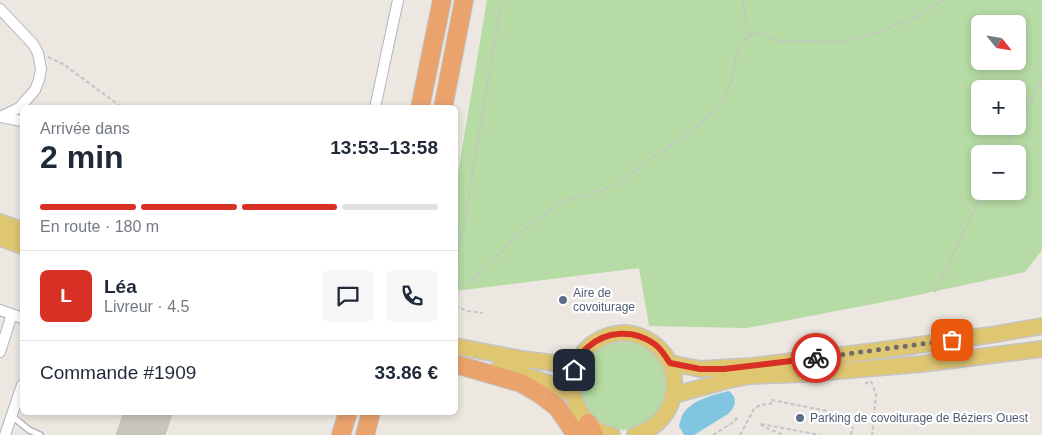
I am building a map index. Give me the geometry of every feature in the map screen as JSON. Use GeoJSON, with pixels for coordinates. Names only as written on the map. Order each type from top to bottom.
{"type":"FeatureCollection","features":[{"type":"Feature","properties":{"kind":"highway"},"geometry":{"type":"LineString","coordinates":[[421,105],[442,0]]}},
{"type":"Feature","properties":{"kind":"highway"},"geometry":{"type":"LineString","coordinates":[[444,105],[464,0]]}},
{"type":"Feature","properties":{"kind":"highway"},"geometry":{"type":"LineString","coordinates":[[458,363],[521,383],[557,407],[573,430],[586,431]]}},
{"type":"Feature","properties":{"kind":"highway"},"geometry":{"type":"LineString","coordinates":[[341,435],[347,415]]}},
{"type":"Feature","properties":{"kind":"highway"},"geometry":{"type":"LineString","coordinates":[[365,435],[371,415]]}},
{"type":"Feature","properties":{"kind":"main road"},"geometry":{"type":"LineString","coordinates":[[0,222],[20,229]]}},
{"type":"Feature","properties":{"kind":"main road"},"geometry":{"type":"LineString","coordinates":[[0,238],[20,245]]}},
{"type":"Feature","properties":{"kind":"main road"},"geometry":{"type":"LineString","coordinates":[[670,363],[700,369],[752,366],[991,335],[1042,326]]}},
{"type":"Feature","properties":{"kind":"main road"},"geometry":{"type":"LineString","coordinates":[[612,435],[586,431],[572,394],[572,382],[574,370],[579,359],[588,348],[599,339],[613,334],[627,333],[653,342],[670,363],[674,379],[674,395],[669,408],[661,420],[651,429],[635,435]]}},
{"type":"Feature","properties":{"kind":"main road"},"geometry":{"type":"LineString","coordinates":[[458,347],[554,363],[579,359]]}},
{"type":"Feature","properties":{"kind":"main road"},"geometry":{"type":"LineString","coordinates":[[674,395],[750,376],[921,364],[1042,348]]}},
{"type":"Feature","properties":{"kind":"main road"},"geometry":{"type":"LineString","coordinates":[[458,363],[522,374],[572,394]]}},
{"type":"Feature","properties":{"kind":"street"},"geometry":{"type":"LineString","coordinates":[[376,105],[398,0]]}},
{"type":"Feature","properties":{"kind":"street"},"geometry":{"type":"LineString","coordinates":[[0,9],[33,44],[38,52],[41,69],[39,80],[35,90],[22,105]]}},
{"type":"Feature","properties":{"kind":"street"},"geometry":{"type":"LineString","coordinates":[[0,117],[20,107]]}},
{"type":"Feature","properties":{"kind":"street"},"geometry":{"type":"LineString","coordinates":[[0,117],[20,121]]}},
{"type":"Feature","properties":{"kind":"street"},"geometry":{"type":"LineString","coordinates":[[0,310],[17,316],[0,352]]}},
{"type":"Feature","properties":{"kind":"street"},"geometry":{"type":"LineString","coordinates":[[5,435],[20,391]]}},
{"type":"Feature","properties":{"kind":"lane"},"geometry":{"type":"LineString","coordinates":[[12,415],[28,432],[40,435]]}},
{"type":"Feature","properties":{"kind":"path"},"geometry":{"type":"LineString","coordinates":[[458,252],[502,0]]}},
{"type":"Feature","properties":{"kind":"path"},"geometry":{"type":"LineString","coordinates":[[743,0],[748,36]]}},
{"type":"Feature","properties":{"kind":"path"},"geometry":{"type":"LineString","coordinates":[[458,287],[477,276],[520,233],[554,207],[567,200],[599,192],[621,183],[653,156],[673,144],[710,116],[721,103],[732,82],[737,54],[741,44],[748,36],[757,34],[779,41],[844,42],[879,32],[919,15],[943,0]]}},
{"type":"Feature","properties":{"kind":"path"},"geometry":{"type":"LineString","coordinates":[[38,52],[63,64],[118,105]]}},
{"type":"Feature","properties":{"kind":"path"},"geometry":{"type":"LineString","coordinates":[[1026,108],[1042,78]]}},
{"type":"Feature","properties":{"kind":"path"},"geometry":{"type":"LineString","coordinates":[[935,292],[979,200]]}},
{"type":"Feature","properties":{"kind":"path"},"geometry":{"type":"LineString","coordinates":[[458,307],[483,313]]}},
{"type":"Feature","properties":{"kind":"path"},"geometry":{"type":"LineString","coordinates":[[865,384],[869,381],[872,382],[876,395],[872,435]]}},
{"type":"Feature","properties":{"kind":"path"},"geometry":{"type":"LineString","coordinates":[[740,435],[757,406],[771,404],[771,400],[848,415],[847,425]]}},
{"type":"Feature","properties":{"kind":"path"},"geometry":{"type":"LineString","coordinates":[[714,435],[735,421],[738,416]]}},
{"type":"Feature","properties":{"kind":"path"},"geometry":{"type":"LineString","coordinates":[[783,435],[761,424],[820,435]]}},
{"type":"Feature","properties":{"kind":"path"},"geometry":{"type":"LineString","coordinates":[[851,435],[853,427]]}},
{"type":"Feature","properties":{"kind":"green space"},"geometry":{"type":"Polygon","coordinates":[[[487,0],[1042,0],[1042,250],[1025,272],[899,299],[747,328],[649,326],[639,268],[458,291],[458,173],[487,0]]]}},
{"type":"Feature","properties":{"kind":"green space"},"geometry":{"type":"Polygon","coordinates":[[[624,342],[641,345],[649,349],[661,361],[665,369],[668,386],[665,403],[661,411],[649,423],[641,427],[624,430],[607,427],[599,423],[587,411],[583,403],[580,386],[583,369],[587,361],[599,349],[607,345],[624,342]]]}},
{"type":"Feature","properties":{"kind":"water"},"geometry":{"type":"Polygon","coordinates":[[[729,391],[734,397],[735,402],[728,414],[694,435],[684,435],[679,426],[682,415],[687,409],[704,398],[729,391]]]}},
{"type":"Feature","properties":{"kind":"building"},"geometry":{"type":"Polygon","coordinates":[[[123,415],[172,415],[165,435],[116,435],[123,415]]]}},
{"type":"Feature","properties":{"kind":"way so far"},"geometry":{"type":"LineString","coordinates":[[816,358],[952,340]]}},
{"type":"Feature","properties":{"kind":"place","name":"Aire de covoiturage"},"geometry":{"type":"Point","coordinates":[563,300]}},
{"type":"Feature","properties":{"kind":"place","name":"Parking de covoiturage de Béziers Ouest"},"geometry":{"type":"Point","coordinates":[800,418]}},
{"type":"Feature","properties":{"kind":"route"},"geometry":{"type":"LineString","coordinates":[[574,370],[579,359],[599,339],[613,334],[627,333],[653,342],[670,363],[700,369],[724,369],[816,358]]}}]}
